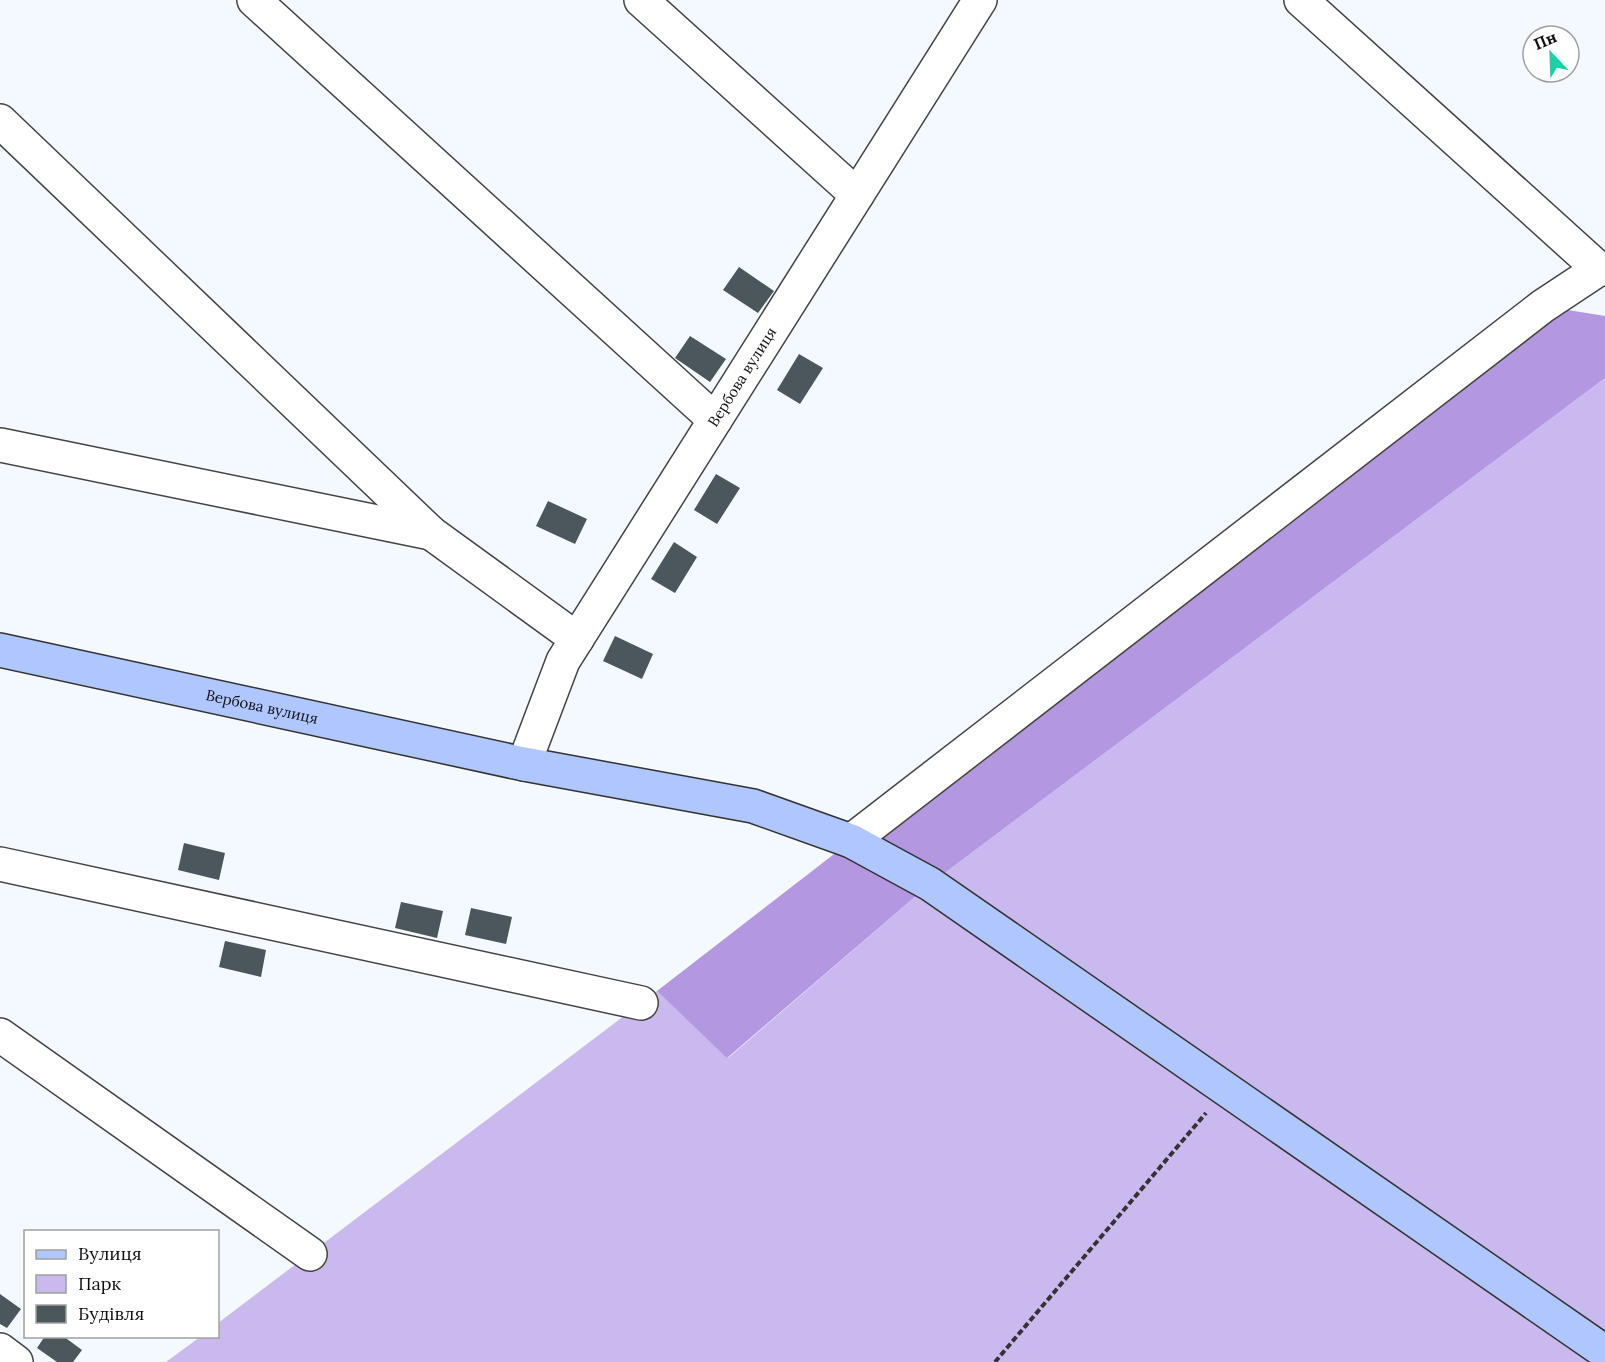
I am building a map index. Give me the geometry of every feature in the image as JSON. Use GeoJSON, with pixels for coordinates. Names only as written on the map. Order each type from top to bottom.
{"type":"FeatureCollection","features":[{"type":"Feature","properties":{"kind":"street"},"geometry":{"type":"LineString","coordinates":[[254,0],[715,420]]}},
{"type":"Feature","properties":{"kind":"street"},"geometry":{"type":"LineString","coordinates":[[641,0],[857,195]]}},
{"type":"Feature","properties":{"kind":"street","name":"Вербова вулиця"},"geometry":{"type":"LineString","coordinates":[[524,764],[563,661],[980,0]]}},
{"type":"Feature","properties":{"kind":"street"},"geometry":{"type":"LineString","coordinates":[[851,841],[1543,306],[1602,269],[1301,0]]}},
{"type":"Feature","properties":{"kind":"street"},"geometry":{"type":"LineString","coordinates":[[0,121],[431,533],[577,639]]}},
{"type":"Feature","properties":{"kind":"street"},"geometry":{"type":"LineString","coordinates":[[0,445],[431,533]]}},
{"type":"Feature","properties":{"kind":"street","name":"Вербова вулиця"},"geometry":{"type":"LineString","coordinates":[[0,650],[524,764],[753,806],[851,841],[930,884],[1605,1352]]}},
{"type":"Feature","properties":{"kind":"street"},"geometry":{"type":"LineString","coordinates":[[0,864],[641,1003]]}},
{"type":"Feature","properties":{"kind":"street"},"geometry":{"type":"LineString","coordinates":[[0,1035],[309,1254]]}},
{"type":"Feature","properties":{"kind":"street"},"geometry":{"type":"LineString","coordinates":[[0,1350],[16,1362]]}},
{"type":"Feature","properties":{"kind":"path"},"geometry":{"type":"LineString","coordinates":[[995,1362],[1226,1089]]}},
{"type":"Feature","properties":{"kind":"green space"},"geometry":{"type":"Polygon","coordinates":[[[1605,378],[1605,1362],[166,1362],[199,1338],[219,1338],[219,1322],[657,991],[728,1058],[930,884],[1605,378]]]}},
{"type":"Feature","properties":{"kind":"shaded area"},"geometry":{"type":"Polygon","coordinates":[[[1543,306],[1605,316],[1605,378],[930,884],[727,1058],[657,991],[1543,306]]]}},
{"type":"Feature","properties":{"kind":"building"},"geometry":{"type":"Polygon","coordinates":[[[739,267],[774,291],[758,313],[723,290],[739,267]]]}},
{"type":"Feature","properties":{"kind":"building"},"geometry":{"type":"Polygon","coordinates":[[[690,336],[726,359],[710,382],[675,358],[690,336]]]}},
{"type":"Feature","properties":{"kind":"building"},"geometry":{"type":"Polygon","coordinates":[[[799,354],[823,368],[800,404],[777,390],[799,354]]]}},
{"type":"Feature","properties":{"kind":"building"},"geometry":{"type":"Polygon","coordinates":[[[716,474],[740,488],[717,524],[694,510],[716,474]]]}},
{"type":"Feature","properties":{"kind":"building"},"geometry":{"type":"Polygon","coordinates":[[[548,501],[587,519],[575,544],[536,526],[548,501]]]}},
{"type":"Feature","properties":{"kind":"building"},"geometry":{"type":"Polygon","coordinates":[[[674,542],[697,557],[675,593],[651,579],[674,542]]]}},
{"type":"Feature","properties":{"kind":"building"},"geometry":{"type":"Polygon","coordinates":[[[615,636],[653,654],[642,679],[603,661],[615,636]]]}},
{"type":"Feature","properties":{"kind":"building"},"geometry":{"type":"Polygon","coordinates":[[[184,843],[225,853],[219,880],[178,870],[184,843]]]}},
{"type":"Feature","properties":{"kind":"building"},"geometry":{"type":"Polygon","coordinates":[[[401,902],[443,911],[437,938],[395,928],[401,902]]]}},
{"type":"Feature","properties":{"kind":"building"},"geometry":{"type":"Polygon","coordinates":[[[471,908],[512,917],[506,944],[465,935],[471,908]]]}},
{"type":"Feature","properties":{"kind":"building"},"geometry":{"type":"Polygon","coordinates":[[[225,941],[266,950],[261,977],[219,967],[225,941]]]}},
{"type":"Feature","properties":{"kind":"building"},"geometry":{"type":"Polygon","coordinates":[[[0,1294],[21,1309],[7,1328],[0,1324],[0,1294]]]}},
{"type":"Feature","properties":{"kind":"building"},"geometry":{"type":"Polygon","coordinates":[[[44,1338],[66,1338],[82,1350],[73,1362],[57,1362],[37,1348],[44,1338]]]}}]}
